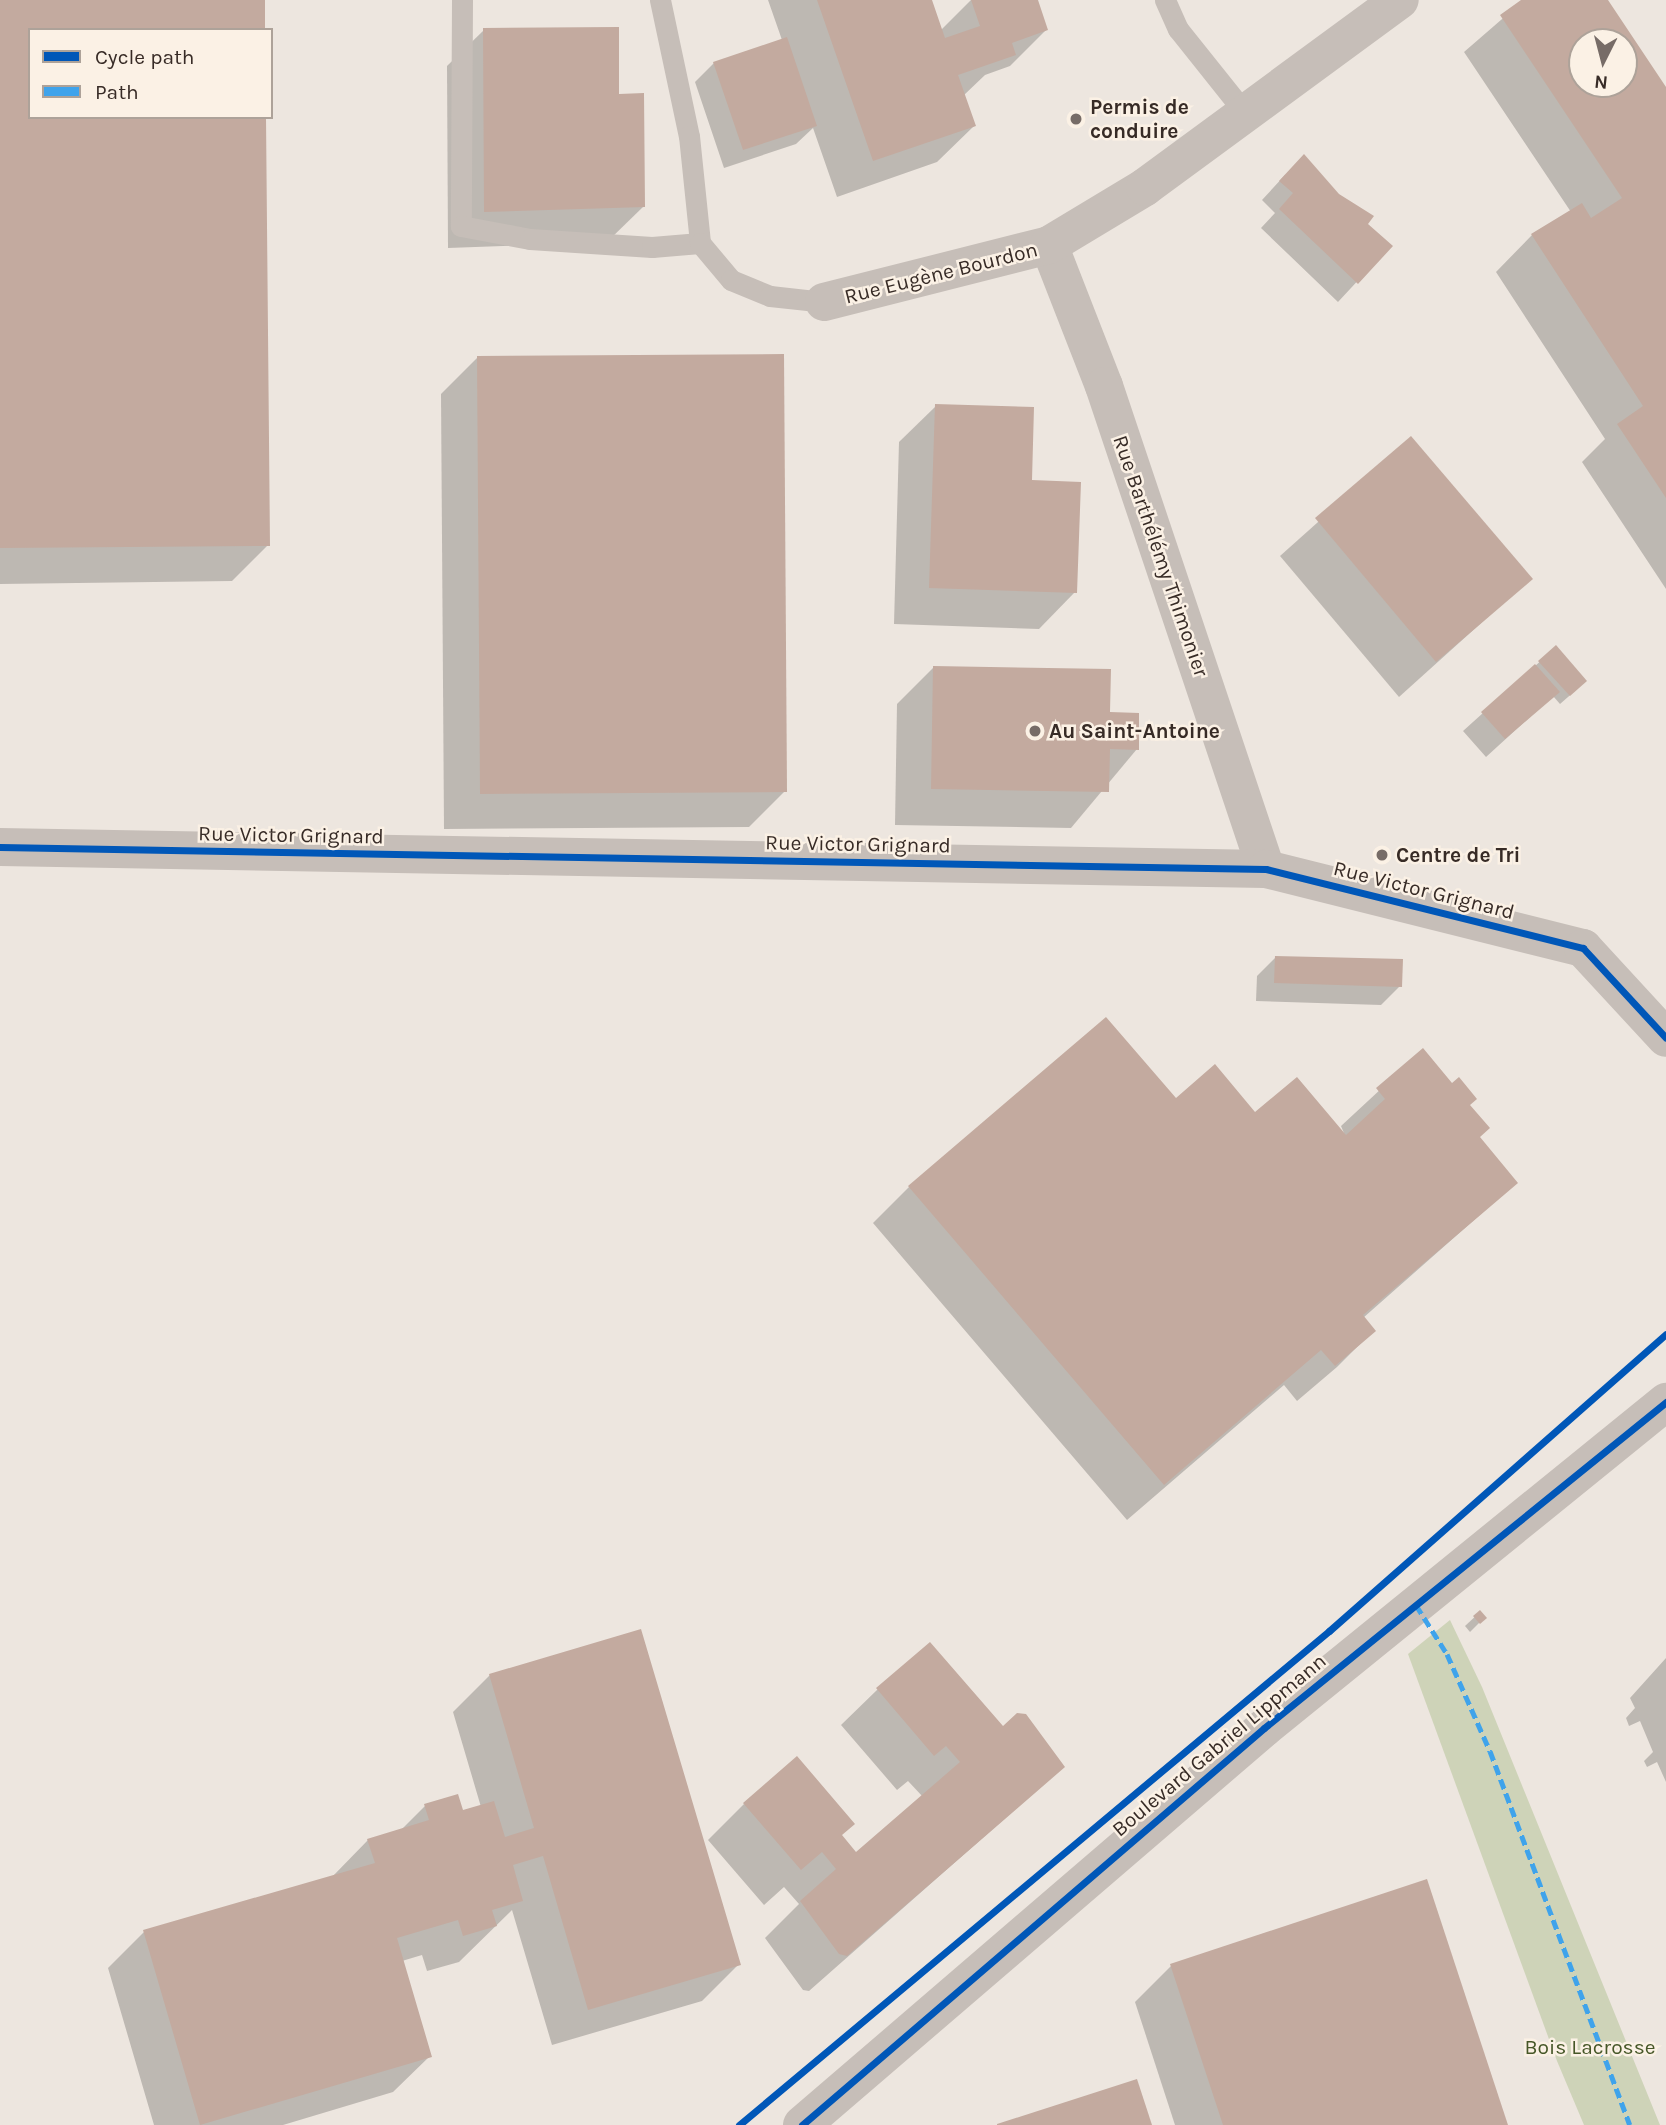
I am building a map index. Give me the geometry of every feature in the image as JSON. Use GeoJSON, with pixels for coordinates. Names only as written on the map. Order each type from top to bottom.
{"type":"FeatureCollection","features":[{"type":"Feature","properties":{"kind":"street","name":"Rue Eugène Bourdon"},"geometry":{"type":"LineString","coordinates":[[824,302],[1049,245],[1144,187],[1401,0]]}},
{"type":"Feature","properties":{"kind":"street","name":"Rue Barthélémy Thimonier"},"geometry":{"type":"LineString","coordinates":[[1049,245],[1104,386],[1266,869]]}},
{"type":"Feature","properties":{"kind":"street","name":"Rue Victor Grignard"},"geometry":{"type":"LineString","coordinates":[[0,847],[1266,869],[1583,948],[1666,1038]]}},
{"type":"Feature","properties":{"kind":"street","name":"Boulevard Gabriel Lippmann"},"geometry":{"type":"LineString","coordinates":[[802,2125],[1264,1728],[1666,1402]]}},
{"type":"Feature","properties":{"kind":"lane"},"geometry":{"type":"LineString","coordinates":[[462,0],[461,226],[530,239],[652,247],[699,243]]}},
{"type":"Feature","properties":{"kind":"lane"},"geometry":{"type":"LineString","coordinates":[[660,0],[689,136],[699,243],[731,279],[770,296],[824,302]]}},
{"type":"Feature","properties":{"kind":"lane"},"geometry":{"type":"LineString","coordinates":[[1165,0],[1178,29],[1245,113]]}},
{"type":"Feature","properties":{"kind":"green space","name":"Bois Lacrosse"},"geometry":{"type":"Polygon","coordinates":[[[1450,1620],[1482,1687],[1660,2125],[1584,2125],[1557,2061],[1408,1654],[1450,1620]]]}},
{"type":"Feature","properties":{"kind":"building"},"geometry":{"type":"Polygon","coordinates":[[[0,0],[265,0],[265,28],[28,28],[28,119],[266,119],[270,546],[0,548],[0,0]]]}},
{"type":"Feature","properties":{"kind":"building"},"geometry":{"type":"Polygon","coordinates":[[[817,0],[932,0],[945,38],[980,26],[971,0],[1038,0],[1048,30],[1012,43],[1016,55],[958,75],[976,126],[873,161],[817,0]]]}},
{"type":"Feature","properties":{"kind":"building"},"geometry":{"type":"Polygon","coordinates":[[[1521,0],[1608,0],[1627,28],[1568,28],[1568,98],[1638,98],[1638,45],[1666,87],[1666,498],[1617,424],[1643,406],[1531,234],[1582,203],[1591,218],[1622,198],[1500,15],[1521,0]]]}},
{"type":"Feature","properties":{"kind":"building"},"geometry":{"type":"Polygon","coordinates":[[[619,27],[619,94],[644,93],[645,207],[484,212],[483,28],[619,27]]]}},
{"type":"Feature","properties":{"kind":"building"},"geometry":{"type":"Polygon","coordinates":[[[787,37],[817,126],[743,150],[713,62],[787,37]]]}},
{"type":"Feature","properties":{"kind":"building"},"geometry":{"type":"Polygon","coordinates":[[[1304,154],[1339,194],[1374,216],[1368,224],[1393,246],[1358,284],[1279,209],[1293,193],[1279,181],[1304,154]]]}},
{"type":"Feature","properties":{"kind":"building"},"geometry":{"type":"Polygon","coordinates":[[[784,354],[787,792],[480,794],[477,356],[784,354]]]}},
{"type":"Feature","properties":{"kind":"building"},"geometry":{"type":"Polygon","coordinates":[[[935,404],[1034,407],[1032,480],[1081,482],[1077,593],[929,588],[935,404]]]}},
{"type":"Feature","properties":{"kind":"building"},"geometry":{"type":"Polygon","coordinates":[[[1411,436],[1533,579],[1436,662],[1315,518],[1411,436]]]}},
{"type":"Feature","properties":{"kind":"building"},"geometry":{"type":"Polygon","coordinates":[[[1556,645],[1587,681],[1570,696],[1538,661],[1556,645]]]}},
{"type":"Feature","properties":{"kind":"building"},"geometry":{"type":"Polygon","coordinates":[[[1535,664],[1560,692],[1505,739],[1481,712],[1535,664]]]}},
{"type":"Feature","properties":{"kind":"building","name":"Au Saint-Antoine"},"geometry":{"type":"Polygon","coordinates":[[[933,666],[1111,669],[1110,712],[1139,713],[1139,750],[1110,749],[1109,792],[931,789],[933,666]]]}},
{"type":"Feature","properties":{"kind":"building"},"geometry":{"type":"Polygon","coordinates":[[[1275,956],[1403,959],[1402,987],[1274,983],[1275,956]]]}},
{"type":"Feature","properties":{"kind":"building"},"geometry":{"type":"Polygon","coordinates":[[[1106,1017],[1176,1098],[1215,1064],[1255,1112],[1297,1077],[1346,1135],[1385,1099],[1376,1088],[1423,1048],[1452,1083],[1459,1077],[1477,1099],[1470,1105],[1490,1128],[1480,1137],[1518,1183],[1363,1315],[1376,1331],[1335,1366],[1321,1350],[1164,1485],[908,1186],[1106,1017]]]}},
{"type":"Feature","properties":{"kind":"building"},"geometry":{"type":"Polygon","coordinates":[[[1480,1610],[1487,1618],[1480,1624],[1473,1616],[1480,1610]]]}},
{"type":"Feature","properties":{"kind":"building"},"geometry":{"type":"Polygon","coordinates":[[[641,1629],[741,1965],[588,2010],[543,1856],[513,1865],[523,1901],[492,1910],[497,1926],[463,1936],[458,1920],[397,1938],[432,2057],[200,2125],[143,1930],[375,1863],[367,1839],[429,1820],[424,1804],[458,1794],[463,1810],[494,1801],[505,1837],[534,1828],[489,1674],[641,1629]]]}},
{"type":"Feature","properties":{"kind":"building"},"geometry":{"type":"Polygon","coordinates":[[[930,1642],[1003,1726],[1017,1713],[1026,1714],[1065,1767],[847,1956],[839,1954],[800,1901],[836,1869],[822,1852],[801,1870],[743,1803],[797,1756],[855,1824],[842,1835],[856,1852],[960,1762],[946,1746],[934,1756],[876,1688],[930,1642]]]}},
{"type":"Feature","properties":{"kind":"building"},"geometry":{"type":"Polygon","coordinates":[[[1427,1879],[1508,2125],[1223,2125],[1170,1964],[1427,1879]]]}},
{"type":"Feature","properties":{"kind":"building"},"geometry":{"type":"Polygon","coordinates":[[[1137,2079],[1152,2125],[997,2125],[997,2124],[1137,2079]]]}},
{"type":"Feature","properties":{"kind":"marked path"},"geometry":{"type":"LineString","coordinates":[[1416,1605],[1447,1654],[1490,1751],[1630,2125]]}},
{"type":"Feature","properties":{"kind":"cycle path"},"geometry":{"type":"LineString","coordinates":[[0,847],[1266,869],[1583,948],[1666,1038]]}},
{"type":"Feature","properties":{"kind":"cycle path"},"geometry":{"type":"LineString","coordinates":[[739,2125],[1329,1631],[1666,1334]]}},
{"type":"Feature","properties":{"kind":"cycle path"},"geometry":{"type":"LineString","coordinates":[[802,2125],[1264,1728],[1666,1402]]}},
{"type":"Feature","properties":{"kind":"place","name":"Permis de conduire"},"geometry":{"type":"Point","coordinates":[1076,119]}},
{"type":"Feature","properties":{"kind":"place","name":"Au Saint-Antoine"},"geometry":{"type":"Point","coordinates":[1035,731]}},
{"type":"Feature","properties":{"kind":"place","name":"Centre de Tri"},"geometry":{"type":"Point","coordinates":[1382,855]}}]}
